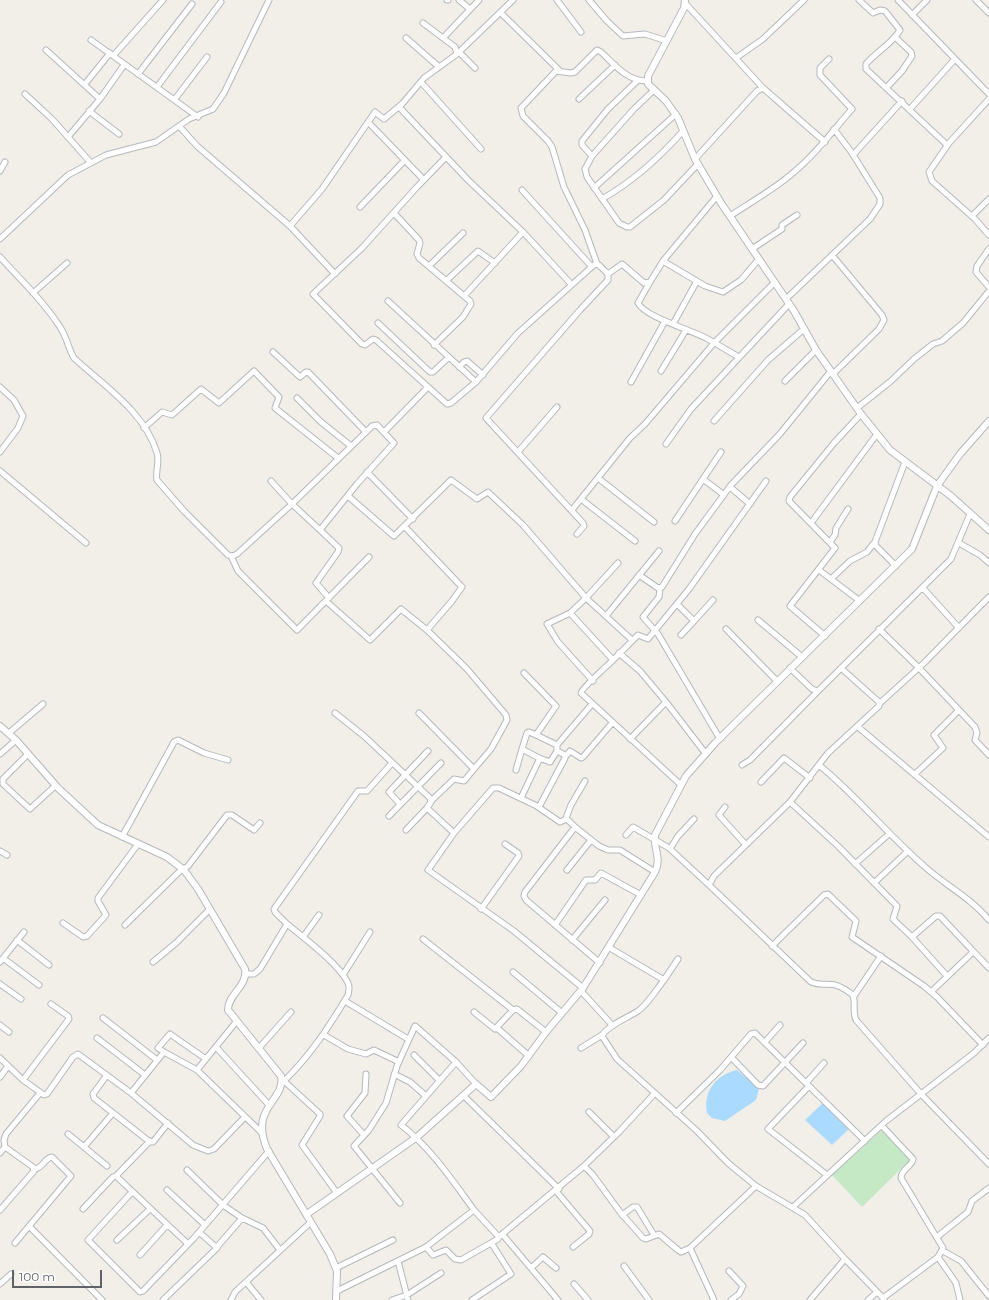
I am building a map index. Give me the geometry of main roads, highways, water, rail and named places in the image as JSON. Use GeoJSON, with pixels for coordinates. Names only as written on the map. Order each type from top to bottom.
{"type":"FeatureCollection","features":[{"type":"Feature","properties":{"kind":"water"},"geometry":{"type":"Polygon","coordinates":[[[737,1070],[759,1089],[756,1100],[725,1121],[712,1118],[707,1113],[706,1105],[709,1091],[717,1080],[730,1072],[737,1070]]]}},
{"type":"Feature","properties":{"kind":"water"},"geometry":{"type":"Polygon","coordinates":[[[823,1103],[849,1129],[832,1145],[805,1120],[823,1103]]]}}]}
